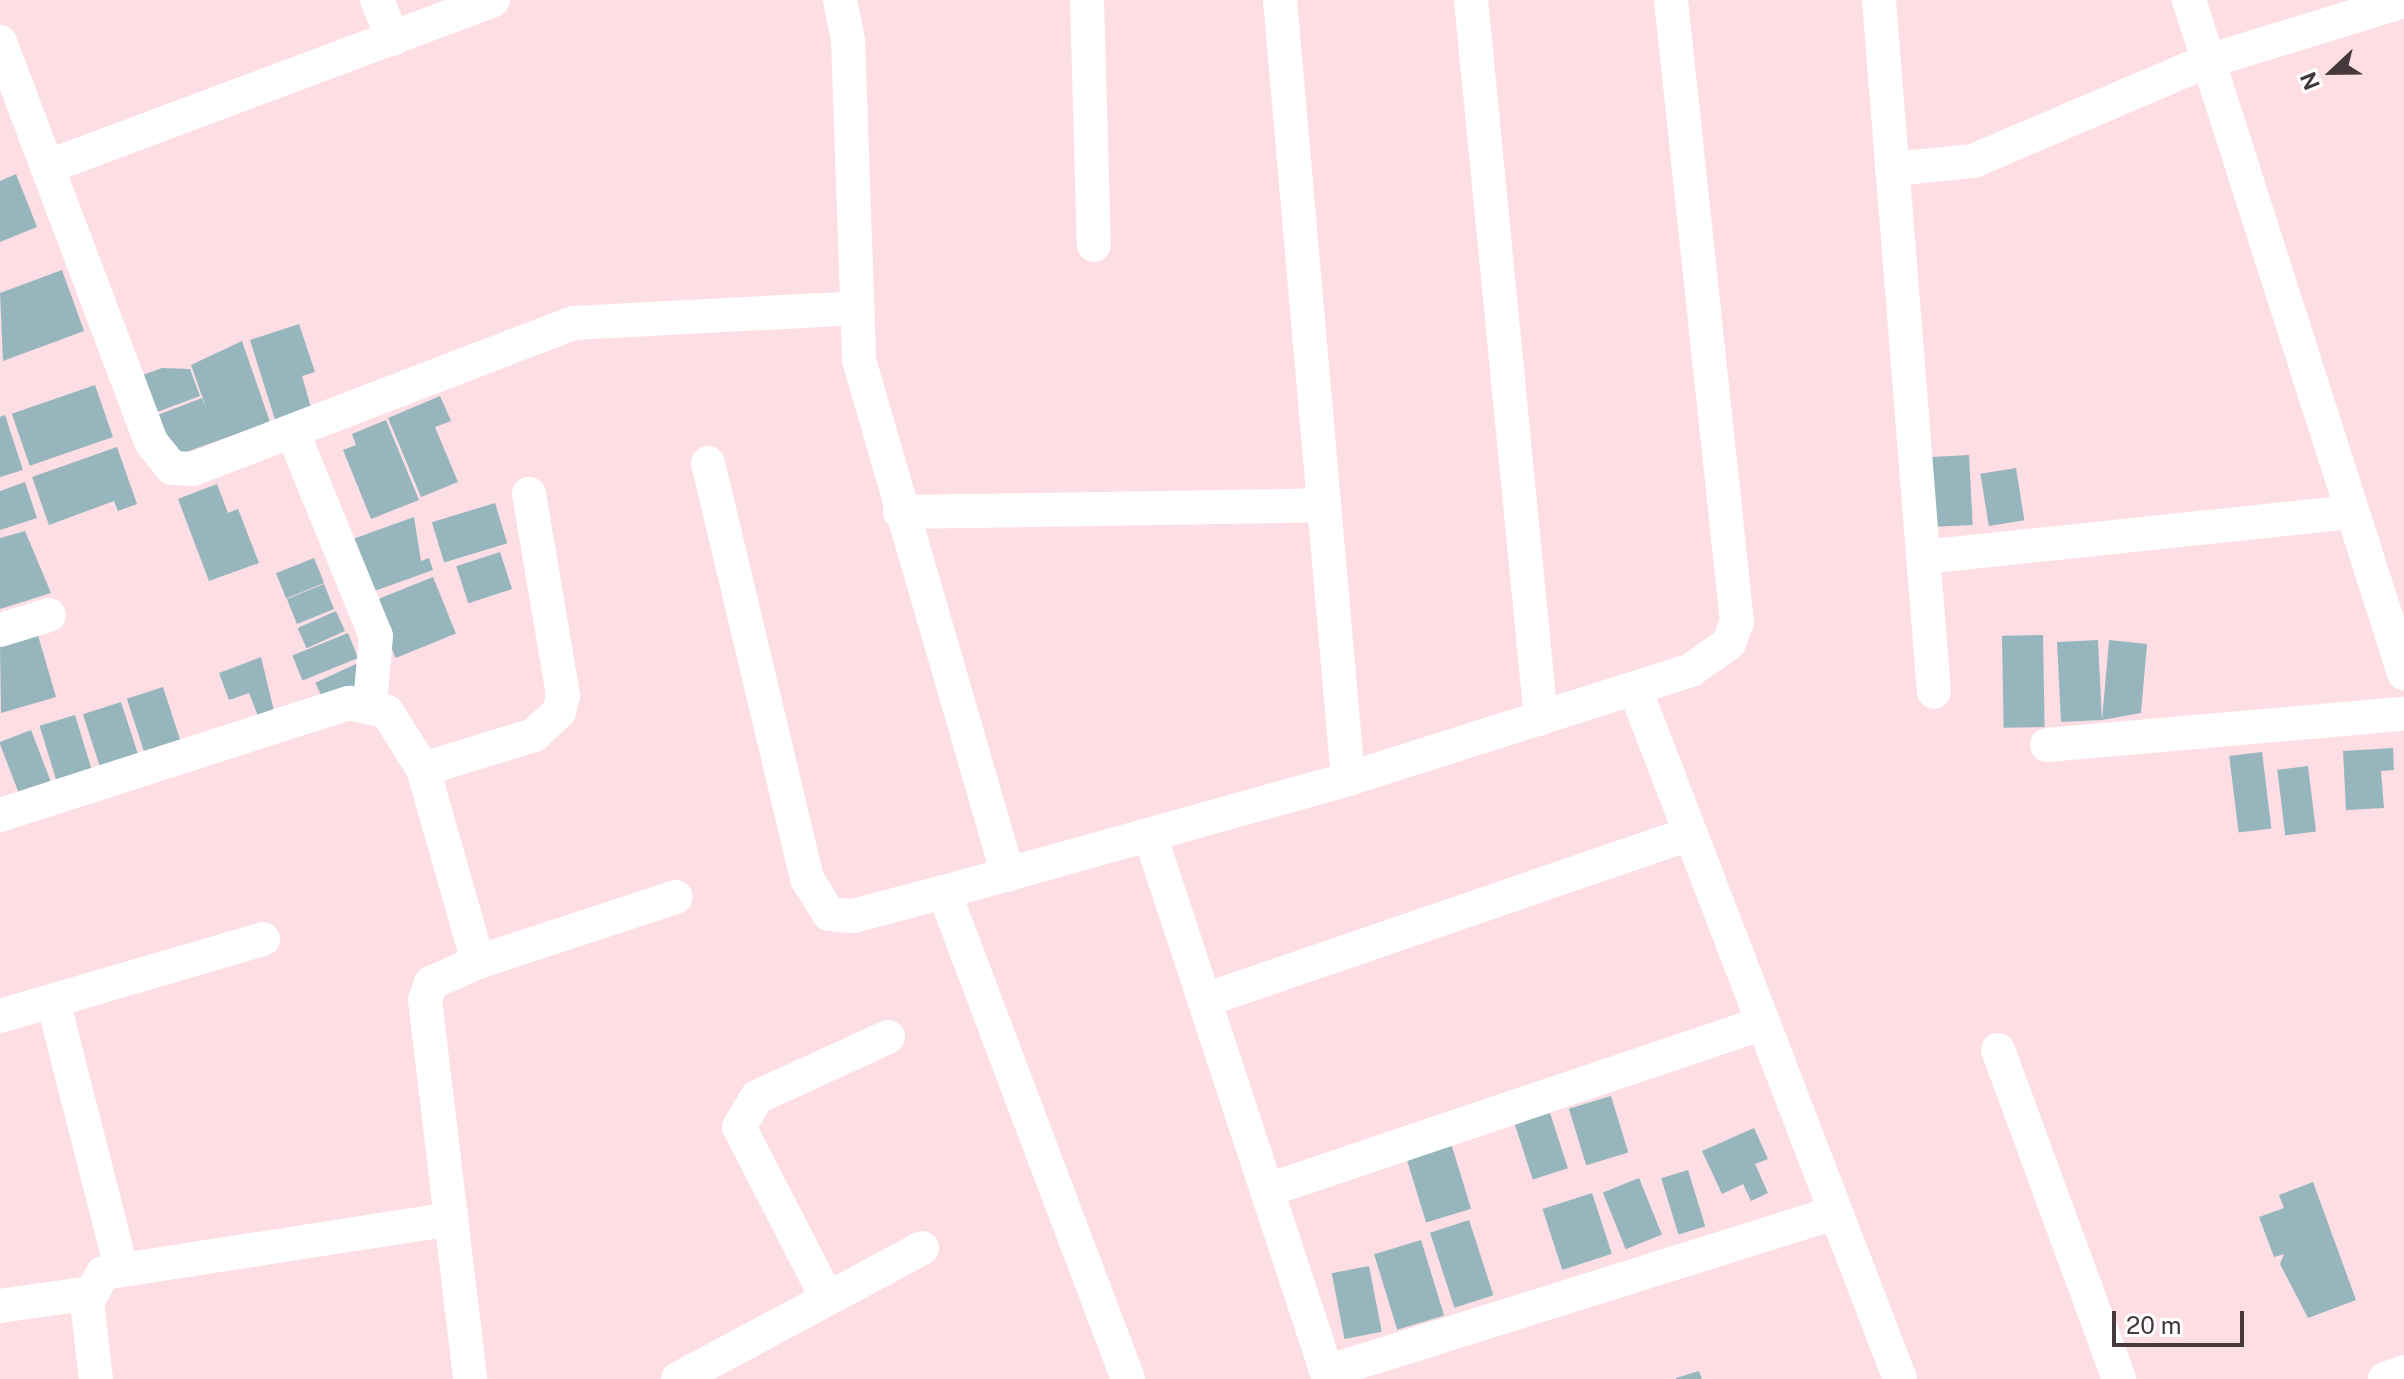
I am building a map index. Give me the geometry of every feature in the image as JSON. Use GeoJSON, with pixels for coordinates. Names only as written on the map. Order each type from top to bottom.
{"type":"FeatureCollection","features":[{"type":"Feature","properties":{"kind":"street"},"geometry":{"type":"LineString","coordinates":[[377,0],[393,39]]}},
{"type":"Feature","properties":{"kind":"street"},"geometry":{"type":"LineString","coordinates":[[47,167],[493,0]]}},
{"type":"Feature","properties":{"kind":"street"},"geometry":{"type":"LineString","coordinates":[[840,0],[859,360],[900,512],[1008,875]]}},
{"type":"Feature","properties":{"kind":"street"},"geometry":{"type":"LineString","coordinates":[[1087,0],[1094,245]]}},
{"type":"Feature","properties":{"kind":"street"},"geometry":{"type":"LineString","coordinates":[[1280,0],[1348,779]]}},
{"type":"Feature","properties":{"kind":"street"},"geometry":{"type":"LineString","coordinates":[[1471,0],[1541,719]]}},
{"type":"Feature","properties":{"kind":"street"},"geometry":{"type":"LineString","coordinates":[[708,463],[815,899],[829,914],[853,916],[1348,779],[1635,689],[1712,658],[1729,643],[1737,622],[1671,0]]}},
{"type":"Feature","properties":{"kind":"street"},"geometry":{"type":"LineString","coordinates":[[1879,0],[1934,692]]}},
{"type":"Feature","properties":{"kind":"street"},"geometry":{"type":"LineString","coordinates":[[2189,0],[2351,512],[2390,582],[2404,673]]}},
{"type":"Feature","properties":{"kind":"street"},"geometry":{"type":"LineString","coordinates":[[1892,169],[1973,161],[2208,61],[2404,1]]}},
{"type":"Feature","properties":{"kind":"street"},"geometry":{"type":"LineString","coordinates":[[0,42],[158,459],[193,469],[574,323],[858,308]]}},
{"type":"Feature","properties":{"kind":"street"},"geometry":{"type":"LineString","coordinates":[[293,433],[376,636],[370,703]]}},
{"type":"Feature","properties":{"kind":"street"},"geometry":{"type":"LineString","coordinates":[[423,769],[534,735],[559,712],[529,494]]}},
{"type":"Feature","properties":{"kind":"street"},"geometry":{"type":"LineString","coordinates":[[900,512],[1324,505]]}},
{"type":"Feature","properties":{"kind":"street"},"geometry":{"type":"LineString","coordinates":[[1923,557],[2351,512]]}},
{"type":"Feature","properties":{"kind":"street"},"geometry":{"type":"LineString","coordinates":[[0,630],[49,615]]}},
{"type":"Feature","properties":{"kind":"street"},"geometry":{"type":"LineString","coordinates":[[1635,689],[1760,1024],[1900,1379]]}},
{"type":"Feature","properties":{"kind":"street"},"geometry":{"type":"LineString","coordinates":[[0,815],[349,703],[370,703],[387,712],[423,769],[478,962]]}},
{"type":"Feature","properties":{"kind":"street"},"geometry":{"type":"LineString","coordinates":[[2047,745],[2404,714]]}},
{"type":"Feature","properties":{"kind":"street"},"geometry":{"type":"LineString","coordinates":[[1205,1000],[1689,834]]}},
{"type":"Feature","properties":{"kind":"street"},"geometry":{"type":"LineString","coordinates":[[1150,835],[1328,1375],[1834,1213]]}},
{"type":"Feature","properties":{"kind":"street"},"geometry":{"type":"LineString","coordinates":[[944,892],[1128,1379]]}},
{"type":"Feature","properties":{"kind":"street"},"geometry":{"type":"LineString","coordinates":[[470,1379],[425,1000],[431,983],[478,962],[676,897]]}},
{"type":"Feature","properties":{"kind":"street"},"geometry":{"type":"LineString","coordinates":[[0,1016],[263,939]]}},
{"type":"Feature","properties":{"kind":"street"},"geometry":{"type":"LineString","coordinates":[[53,1001],[121,1267]]}},
{"type":"Feature","properties":{"kind":"street"},"geometry":{"type":"LineString","coordinates":[[1268,1190],[1760,1024]]}},
{"type":"Feature","properties":{"kind":"street"},"geometry":{"type":"LineString","coordinates":[[827,1298],[739,1127],[757,1097],[888,1037]]}},
{"type":"Feature","properties":{"kind":"street"},"geometry":{"type":"LineString","coordinates":[[1998,1050],[2119,1379]]}},
{"type":"Feature","properties":{"kind":"street"},"geometry":{"type":"LineString","coordinates":[[96,1379],[91,1293],[103,1273],[121,1267],[451,1219]]}},
{"type":"Feature","properties":{"kind":"street"},"geometry":{"type":"LineString","coordinates":[[678,1379],[922,1248]]}},
{"type":"Feature","properties":{"kind":"street"},"geometry":{"type":"LineString","coordinates":[[0,1306],[91,1293]]}},
{"type":"Feature","properties":{"kind":"street"},"geometry":{"type":"LineString","coordinates":[[2385,1379],[2404,1372]]}},
{"type":"Feature","properties":{"kind":"building"},"geometry":{"type":"Polygon","coordinates":[[[16,174],[37,227],[0,242],[0,181],[16,174]]]}},
{"type":"Feature","properties":{"kind":"building"},"geometry":{"type":"Polygon","coordinates":[[[62,270],[84,331],[3,361],[0,293],[62,270]]]}},
{"type":"Feature","properties":{"kind":"building"},"geometry":{"type":"Polygon","coordinates":[[[299,324],[315,372],[302,376],[312,411],[276,423],[250,340],[299,324]]]}},
{"type":"Feature","properties":{"kind":"building"},"geometry":{"type":"Polygon","coordinates":[[[242,341],[270,422],[172,457],[155,416],[202,398],[207,410],[191,365],[242,341]]]}},
{"type":"Feature","properties":{"kind":"building"},"geometry":{"type":"Polygon","coordinates":[[[162,368],[190,369],[200,396],[157,412],[143,375],[162,368]]]}},
{"type":"Feature","properties":{"kind":"building"},"geometry":{"type":"Polygon","coordinates":[[[95,385],[113,437],[30,466],[12,414],[95,385]]]}},
{"type":"Feature","properties":{"kind":"building"},"geometry":{"type":"Polygon","coordinates":[[[440,396],[451,421],[435,427],[458,482],[421,497],[388,418],[440,396]]]}},
{"type":"Feature","properties":{"kind":"building"},"geometry":{"type":"Polygon","coordinates":[[[5,415],[23,470],[0,477],[0,417],[5,415]]]}},
{"type":"Feature","properties":{"kind":"building"},"geometry":{"type":"Polygon","coordinates":[[[386,420],[419,500],[371,519],[343,450],[356,445],[352,434],[386,420]]]}},
{"type":"Feature","properties":{"kind":"building"},"geometry":{"type":"Polygon","coordinates":[[[117,447],[137,504],[118,511],[114,501],[49,525],[32,477],[117,447]]]}},
{"type":"Feature","properties":{"kind":"building"},"geometry":{"type":"Polygon","coordinates":[[[1969,455],[1973,525],[1931,527],[1927,457],[1969,455]]]}},
{"type":"Feature","properties":{"kind":"building"},"geometry":{"type":"Polygon","coordinates":[[[2016,468],[2024,520],[1989,526],[1980,474],[2016,468]]]}},
{"type":"Feature","properties":{"kind":"building"},"geometry":{"type":"Polygon","coordinates":[[[25,482],[37,518],[0,530],[0,491],[25,482]]]}},
{"type":"Feature","properties":{"kind":"building"},"geometry":{"type":"Polygon","coordinates":[[[217,484],[228,513],[238,509],[259,563],[209,581],[178,499],[217,484]]]}},
{"type":"Feature","properties":{"kind":"building"},"geometry":{"type":"Polygon","coordinates":[[[495,503],[507,543],[444,562],[432,522],[495,503]]]}},
{"type":"Feature","properties":{"kind":"building"},"geometry":{"type":"Polygon","coordinates":[[[414,517],[421,561],[429,558],[433,570],[369,593],[350,540],[414,517]]]}},
{"type":"Feature","properties":{"kind":"building"},"geometry":{"type":"Polygon","coordinates":[[[25,531],[51,593],[0,609],[0,538],[25,531]]]}},
{"type":"Feature","properties":{"kind":"building"},"geometry":{"type":"Polygon","coordinates":[[[500,552],[512,589],[468,603],[456,566],[500,552]]]}},
{"type":"Feature","properties":{"kind":"building"},"geometry":{"type":"Polygon","coordinates":[[[314,558],[324,583],[286,598],[276,573],[314,558]]]}},
{"type":"Feature","properties":{"kind":"building"},"geometry":{"type":"Polygon","coordinates":[[[433,577],[456,634],[396,658],[373,601],[433,577]]]}},
{"type":"Feature","properties":{"kind":"building"},"geometry":{"type":"Polygon","coordinates":[[[324,584],[334,609],[297,624],[287,599],[324,584]]]}},
{"type":"Feature","properties":{"kind":"building"},"geometry":{"type":"Polygon","coordinates":[[[336,611],[345,631],[307,648],[298,628],[336,611]]]}},
{"type":"Feature","properties":{"kind":"building"},"geometry":{"type":"Polygon","coordinates":[[[37,632],[56,697],[1,713],[0,643],[37,632]]]}},
{"type":"Feature","properties":{"kind":"building"},"geometry":{"type":"Polygon","coordinates":[[[348,633],[358,658],[302,681],[292,655],[348,633]]]}},
{"type":"Feature","properties":{"kind":"building"},"geometry":{"type":"Polygon","coordinates":[[[2043,635],[2045,727],[2004,728],[2002,636],[2043,635]]]}},
{"type":"Feature","properties":{"kind":"building"},"geometry":{"type":"Polygon","coordinates":[[[2098,640],[2102,720],[2061,722],[2057,642],[2098,640]]]}},
{"type":"Feature","properties":{"kind":"building"},"geometry":{"type":"Polygon","coordinates":[[[2109,640],[2147,644],[2141,713],[2102,720],[2109,640]]]}},
{"type":"Feature","properties":{"kind":"building"},"geometry":{"type":"Polygon","coordinates":[[[261,657],[275,715],[260,721],[249,693],[229,700],[219,673],[261,657]]]}},
{"type":"Feature","properties":{"kind":"building"},"geometry":{"type":"Polygon","coordinates":[[[358,663],[368,684],[325,704],[315,683],[358,663]]]}},
{"type":"Feature","properties":{"kind":"building"},"geometry":{"type":"Polygon","coordinates":[[[163,687],[182,746],[146,758],[127,699],[163,687]]]}},
{"type":"Feature","properties":{"kind":"building"},"geometry":{"type":"Polygon","coordinates":[[[121,702],[139,758],[101,770],[83,714],[121,702]]]}},
{"type":"Feature","properties":{"kind":"building"},"geometry":{"type":"Polygon","coordinates":[[[75,715],[92,771],[57,782],[40,726],[75,715]]]}},
{"type":"Feature","properties":{"kind":"building"},"geometry":{"type":"Polygon","coordinates":[[[31,730],[51,781],[19,794],[0,742],[31,730]]]}},
{"type":"Feature","properties":{"kind":"building"},"geometry":{"type":"Polygon","coordinates":[[[2393,748],[2394,770],[2381,771],[2384,808],[2346,810],[2343,751],[2393,748]]]}},
{"type":"Feature","properties":{"kind":"building"},"geometry":{"type":"Polygon","coordinates":[[[2262,752],[2271,828],[2239,832],[2229,756],[2262,752]]]}},
{"type":"Feature","properties":{"kind":"building"},"geometry":{"type":"Polygon","coordinates":[[[2308,766],[2316,832],[2285,835],[2277,770],[2308,766]]]}},
{"type":"Feature","properties":{"kind":"building"},"geometry":{"type":"Polygon","coordinates":[[[1611,1096],[1628,1152],[1586,1165],[1569,1109],[1611,1096]]]}},
{"type":"Feature","properties":{"kind":"building"},"geometry":{"type":"Polygon","coordinates":[[[1550,1113],[1568,1168],[1533,1180],[1515,1124],[1550,1113]]]}},
{"type":"Feature","properties":{"kind":"building"},"geometry":{"type":"Polygon","coordinates":[[[1754,1128],[1768,1159],[1755,1164],[1768,1193],[1751,1201],[1743,1184],[1722,1194],[1702,1151],[1754,1128]]]}},
{"type":"Feature","properties":{"kind":"building"},"geometry":{"type":"Polygon","coordinates":[[[1450,1140],[1471,1209],[1426,1223],[1405,1154],[1450,1140]]]}},
{"type":"Feature","properties":{"kind":"building"},"geometry":{"type":"Polygon","coordinates":[[[1688,1170],[1705,1226],[1678,1235],[1661,1178],[1688,1170]]]}},
{"type":"Feature","properties":{"kind":"building"},"geometry":{"type":"Polygon","coordinates":[[[1639,1178],[1662,1235],[1626,1249],[1603,1193],[1639,1178]]]}},
{"type":"Feature","properties":{"kind":"building"},"geometry":{"type":"Polygon","coordinates":[[[2313,1182],[2356,1300],[2308,1318],[2280,1264],[2284,1254],[2274,1257],[2259,1217],[2284,1208],[2279,1195],[2313,1182]]]}},
{"type":"Feature","properties":{"kind":"building"},"geometry":{"type":"Polygon","coordinates":[[[1592,1193],[1612,1254],[1562,1270],[1543,1209],[1592,1193]]]}},
{"type":"Feature","properties":{"kind":"building"},"geometry":{"type":"Polygon","coordinates":[[[1469,1220],[1493,1295],[1454,1308],[1430,1233],[1469,1220]]]}},
{"type":"Feature","properties":{"kind":"building"},"geometry":{"type":"Polygon","coordinates":[[[1421,1240],[1444,1316],[1397,1330],[1374,1254],[1421,1240]]]}},
{"type":"Feature","properties":{"kind":"building"},"geometry":{"type":"Polygon","coordinates":[[[1369,1266],[1382,1332],[1344,1339],[1332,1273],[1369,1266]]]}},
{"type":"Feature","properties":{"kind":"building"},"geometry":{"type":"Polygon","coordinates":[[[1699,1371],[1702,1379],[1676,1379],[1676,1378],[1699,1371]]]}}]}
